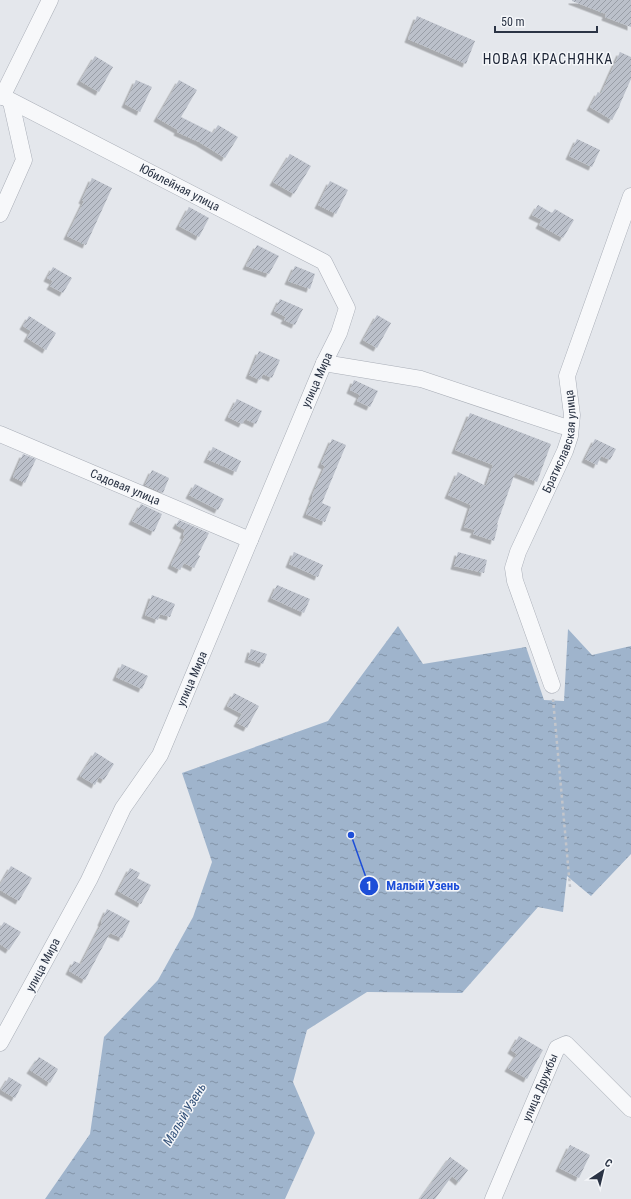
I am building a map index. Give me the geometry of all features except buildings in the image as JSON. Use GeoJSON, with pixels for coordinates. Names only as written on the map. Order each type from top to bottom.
{"type":"FeatureCollection","features":[{"type":"Feature","properties":{"kind":"street"},"geometry":{"type":"LineString","coordinates":[[0,214],[24,160],[5,98],[50,0]]}},
{"type":"Feature","properties":{"kind":"street","name":"Юбилейная улица"},"geometry":{"type":"LineString","coordinates":[[5,98],[324,262],[342,298]]}},
{"type":"Feature","properties":{"kind":"street","name":"Братиславская улица"},"geometry":{"type":"LineString","coordinates":[[552,685],[516,581],[513,568],[518,552],[570,436],[572,415],[567,376],[631,196]]}},
{"type":"Feature","properties":{"kind":"street","name":"улица Мира"},"geometry":{"type":"LineString","coordinates":[[0,1044],[89,880],[123,808],[160,755],[324,363],[339,334],[346,308],[342,298]]}},
{"type":"Feature","properties":{"kind":"street"},"geometry":{"type":"LineString","coordinates":[[324,363],[421,378],[562,426]]}},
{"type":"Feature","properties":{"kind":"street","name":"Садовая улица"},"geometry":{"type":"LineString","coordinates":[[0,434],[250,540]]}},
{"type":"Feature","properties":{"kind":"street","name":"улица Дружбы"},"geometry":{"type":"LineString","coordinates":[[493,1199],[557,1048],[566,1044],[631,1109]]}},
{"type":"Feature","properties":{"kind":"path"},"geometry":{"type":"LineString","coordinates":[[552,685],[570,887]]}},
{"type":"Feature","properties":{"kind":"water"},"geometry":{"type":"Polygon","coordinates":[[[398,626],[423,664],[526,647],[544,700],[564,701],[568,629],[592,655],[631,646],[631,854],[591,896],[567,876],[563,912],[538,907],[462,993],[367,992],[307,1030],[293,1082],[315,1133],[285,1199],[45,1199],[90,1134],[104,1037],[158,980],[193,917],[212,862],[182,773],[328,721],[398,626]]]}},
{"type":"Feature","properties":{"kind":"place","name":"Малый Узень"},"geometry":{"type":"Point","coordinates":[351,835]}},
{"type":"Feature","properties":{"kind":"district","name":"НОВАЯ КРАСНЯНКА"},"geometry":{"type":"Point","coordinates":[548,59]}}]}
